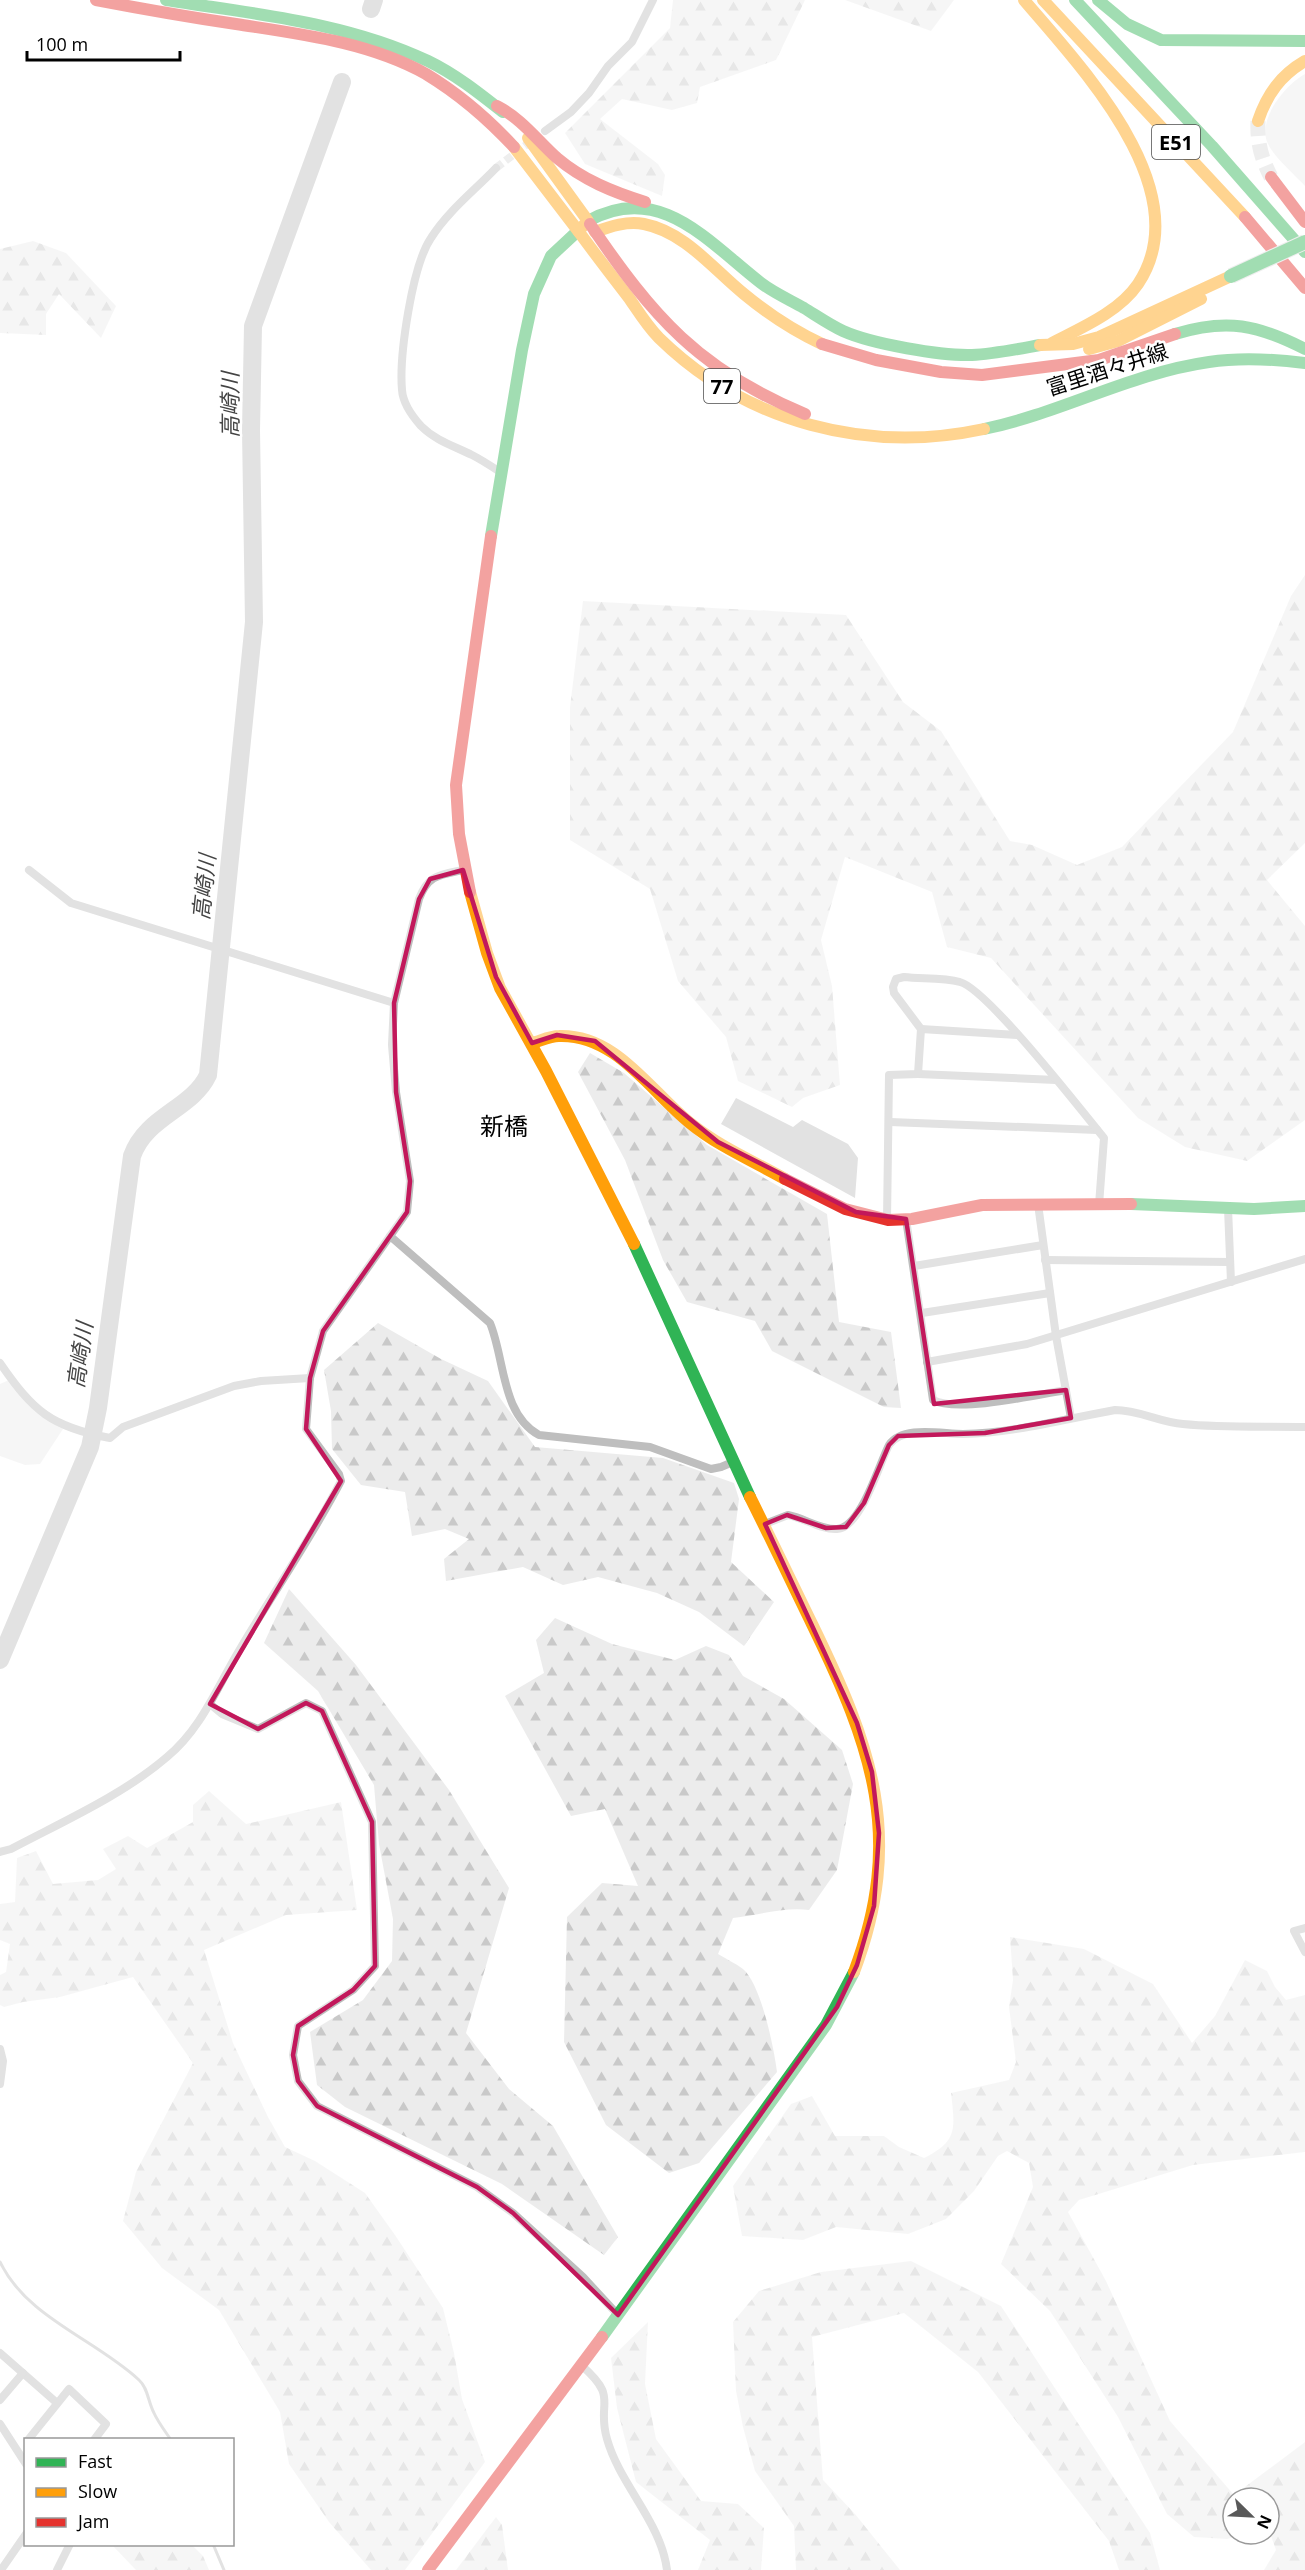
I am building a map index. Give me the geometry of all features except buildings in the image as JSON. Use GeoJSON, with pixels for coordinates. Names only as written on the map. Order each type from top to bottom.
{"type":"FeatureCollection","features":[{"type":"Feature","properties":{"kind":"main road","name":"富里酒々井線"},"geometry":{"type":"LineString","coordinates":[[96,0],[334,40],[410,67],[447,88],[506,138],[536,172],[659,338],[702,373],[725,387],[772,411],[818,427],[875,438],[901,439],[978,431],[1006,425],[1139,378],[1182,366],[1235,358],[1301,363]]}},
{"type":"Feature","properties":{"kind":"main road"},"geometry":{"type":"LineString","coordinates":[[166,0],[296,20],[387,44],[449,71],[497,106],[514,115],[556,157],[587,180],[615,194],[664,209],[697,230],[763,285],[843,331],[901,346],[973,356],[1050,344],[1073,344],[1099,337],[1305,251]]}},
{"type":"Feature","properties":{"kind":"main road"},"geometry":{"type":"LineString","coordinates":[[1024,0],[1079,66],[1124,131],[1149,182],[1157,222],[1154,254],[1147,270],[1132,290],[1102,316],[1050,344]]}},
{"type":"Feature","properties":{"kind":"main road","name":"E51"},"geometry":{"type":"LineString","coordinates":[[1043,0],[1130,91],[1266,241],[1305,288]]}},
{"type":"Feature","properties":{"kind":"main road","name":"E51"},"geometry":{"type":"LineString","coordinates":[[1075,0],[1212,146],[1305,251]]}},
{"type":"Feature","properties":{"kind":"main road"},"geometry":{"type":"LineString","coordinates":[[1098,0],[1111,13],[1142,33],[1161,40],[1305,41]]}},
{"type":"Feature","properties":{"kind":"main road"},"geometry":{"type":"LineString","coordinates":[[1258,121],[1262,106],[1275,85],[1285,74],[1305,61]]}},
{"type":"Feature","properties":{"kind":"main road","name":"富里酒々井線"},"geometry":{"type":"LineString","coordinates":[[497,106],[539,151],[623,273],[659,317],[698,355],[722,374],[772,400],[824,420],[870,430],[925,437]]}},
{"type":"Feature","properties":{"kind":"main road"},"geometry":{"type":"LineString","coordinates":[[1271,177],[1305,222]]}},
{"type":"Feature","properties":{"kind":"main road"},"geometry":{"type":"LineString","coordinates":[[592,226],[606,211],[628,207],[674,216]]}},
{"type":"Feature","properties":{"kind":"main road"},"geometry":{"type":"LineString","coordinates":[[428,2570],[618,2315],[837,2007],[857,1965],[874,1906],[879,1868],[877,1802],[872,1772],[857,1723],[765,1524],[733,1462],[640,1257],[532,1043],[511,1009],[496,977],[463,870],[456,820],[456,785],[500,472],[530,315],[541,278],[552,254],[579,232],[592,226],[623,222],[653,225],[667,231],[683,241],[731,285],[762,308],[833,349],[897,364],[964,375],[984,375],[1098,360],[1171,334],[1222,324],[1246,324],[1268,330],[1305,349]]}},
{"type":"Feature","properties":{"kind":"main road"},"geometry":{"type":"LineString","coordinates":[[1051,366],[1079,352],[1118,341],[1305,242]]}},
{"type":"Feature","properties":{"kind":"main road"},"geometry":{"type":"LineString","coordinates":[[532,1043],[557,1035],[595,1041],[624,1061],[662,1100],[718,1143],[835,1203],[856,1212],[887,1220],[906,1220],[979,1205],[1099,1204],[1268,1209],[1305,1206]]}},
{"type":"Feature","properties":{"kind":"street"},"geometry":{"type":"LineString","coordinates":[[545,131],[571,112],[590,93],[608,66],[632,42],[653,0]]}},
{"type":"Feature","properties":{"kind":"street"},"geometry":{"type":"LineString","coordinates":[[496,168],[449,214],[430,239],[419,260],[409,318],[402,390],[406,407],[421,426],[441,442],[473,455],[500,472]]}},
{"type":"Feature","properties":{"kind":"street"},"geometry":{"type":"LineString","coordinates":[[29,870],[71,903],[394,1003]]}},
{"type":"Feature","properties":{"kind":"street"},"geometry":{"type":"LineString","coordinates":[[0,1852],[11,1849],[88,1808],[147,1773],[184,1741],[210,1704],[238,1651],[341,1481],[339,1474],[306,1429],[310,1378],[323,1331],[407,1212],[410,1181],[396,1092],[392,1045],[394,1003],[419,899],[425,885],[439,875],[463,870]]}},
{"type":"Feature","properties":{"kind":"street"},"geometry":{"type":"LineString","coordinates":[[918,1074],[921,1029],[894,993],[893,987],[896,979],[904,977],[960,981],[974,989],[1017,1035],[1104,1138],[1099,1204]]}},
{"type":"Feature","properties":{"kind":"street"},"geometry":{"type":"LineString","coordinates":[[921,1029],[1017,1035]]}},
{"type":"Feature","properties":{"kind":"street"},"geometry":{"type":"LineString","coordinates":[[887,1220],[889,1075],[918,1074],[1056,1080]]}},
{"type":"Feature","properties":{"kind":"street"},"geometry":{"type":"LineString","coordinates":[[890,1122],[1097,1130]]}},
{"type":"Feature","properties":{"kind":"street"},"geometry":{"type":"LineString","coordinates":[[1038,1204],[1056,1336],[1071,1418]]}},
{"type":"Feature","properties":{"kind":"street"},"geometry":{"type":"LineString","coordinates":[[1228,1208],[1231,1282]]}},
{"type":"Feature","properties":{"kind":"street"},"geometry":{"type":"LineString","coordinates":[[906,1220],[922,1313],[933,1400],[941,1404],[979,1403],[1066,1390]]}},
{"type":"Feature","properties":{"kind":"street"},"geometry":{"type":"LineString","coordinates":[[390,1236],[490,1323],[498,1341],[507,1391],[528,1429],[540,1435],[650,1447],[711,1468],[733,1462]]}},
{"type":"Feature","properties":{"kind":"street"},"geometry":{"type":"LineString","coordinates":[[914,1266],[1043,1245]]}},
{"type":"Feature","properties":{"kind":"street"},"geometry":{"type":"LineString","coordinates":[[927,1362],[1027,1344],[1305,1259]]}},
{"type":"Feature","properties":{"kind":"street"},"geometry":{"type":"LineString","coordinates":[[1045,1260],[1230,1262]]}},
{"type":"Feature","properties":{"kind":"street"},"geometry":{"type":"LineString","coordinates":[[922,1313],[1050,1293]]}},
{"type":"Feature","properties":{"kind":"street"},"geometry":{"type":"LineString","coordinates":[[0,1363],[20,1392],[47,1416],[66,1428],[110,1438],[123,1427],[234,1386],[261,1381],[310,1378]]}},
{"type":"Feature","properties":{"kind":"street"},"geometry":{"type":"LineString","coordinates":[[765,1524],[788,1515],[826,1528],[846,1527],[864,1503],[889,1445],[898,1436],[908,1433],[985,1433],[1124,1410],[1154,1419],[1185,1424],[1305,1427]]}},
{"type":"Feature","properties":{"kind":"street"},"geometry":{"type":"LineString","coordinates":[[210,1704],[222,1714],[258,1729],[306,1703],[322,1711],[372,1822],[375,1966],[353,1990],[298,2026],[293,2055],[298,2081],[317,2106],[477,2187],[513,2213],[583,2277],[618,2315]]}},
{"type":"Feature","properties":{"kind":"street"},"geometry":{"type":"LineString","coordinates":[[1305,1928],[1294,1931],[1305,1952]]}},
{"type":"Feature","properties":{"kind":"street"},"geometry":{"type":"LineString","coordinates":[[0,2049],[3,2061],[0,2084]]}},
{"type":"Feature","properties":{"kind":"street"},"geometry":{"type":"LineString","coordinates":[[0,2353],[57,2403]]}},
{"type":"Feature","properties":{"kind":"street"},"geometry":{"type":"LineString","coordinates":[[581,2364],[598,2379],[603,2389],[606,2403],[606,2438],[625,2481],[662,2548],[667,2570]]}},
{"type":"Feature","properties":{"kind":"street"},"geometry":{"type":"LineString","coordinates":[[0,2400],[23,2373]]}},
{"type":"Feature","properties":{"kind":"street"},"geometry":{"type":"LineString","coordinates":[[29,2438],[69,2389],[105,2424],[95,2438]]}},
{"type":"Feature","properties":{"kind":"street"},"geometry":{"type":"LineString","coordinates":[[0,2424],[24,2461]]}},
{"type":"Feature","properties":{"kind":"street"},"geometry":{"type":"LineString","coordinates":[[18,2451],[24,2444]]}},
{"type":"Feature","properties":{"kind":"street"},"geometry":{"type":"LineString","coordinates":[[1,2570],[24,2537]]}},
{"type":"Feature","properties":{"kind":"street"},"geometry":{"type":"LineString","coordinates":[[57,2570],[69,2546]]}},
{"type":"Feature","properties":{"kind":"highlighted area"},"geometry":{"type":"Polygon","coordinates":[[[463,870],[496,977],[532,1043],[557,1035],[595,1041],[718,1142],[856,1212],[906,1219],[934,1404],[1066,1390],[1071,1418],[985,1433],[898,1436],[889,1445],[864,1503],[846,1527],[826,1528],[787,1515],[765,1524],[857,1723],[872,1772],[879,1833],[874,1906],[857,1965],[837,2007],[618,2315],[513,2213],[477,2187],[317,2106],[298,2081],[293,2055],[298,2026],[353,1990],[375,1966],[372,1822],[322,1711],[306,1703],[258,1729],[210,1704],[341,1481],[306,1429],[310,1378],[323,1331],[407,1212],[410,1181],[396,1092],[394,1003],[419,899],[430,879],[463,870]]]}},
{"type":"Feature","properties":{"kind":"green space"},"geometry":{"type":"Polygon","coordinates":[[[673,0],[805,0],[776,60],[700,87],[697,103],[672,110],[622,99],[600,119],[658,164],[665,175],[662,196],[585,164],[565,133],[670,28],[673,0]]]}},
{"type":"Feature","properties":{"kind":"green space"},"geometry":{"type":"Polygon","coordinates":[[[845,0],[954,0],[931,31],[845,0]]]}},
{"type":"Feature","properties":{"kind":"green space"},"geometry":{"type":"Polygon","coordinates":[[[1305,74],[1305,186],[1275,154],[1265,135],[1269,114],[1275,104],[1297,79],[1305,74]]]}},
{"type":"Feature","properties":{"kind":"green space"},"geometry":{"type":"Polygon","coordinates":[[[33,241],[66,253],[116,306],[101,338],[59,294],[46,314],[46,335],[0,333],[0,249],[33,241]]]}},
{"type":"Feature","properties":{"kind":"green space"},"geometry":{"type":"Polygon","coordinates":[[[1305,575],[1305,843],[1267,880],[1305,926],[1305,1120],[1247,1161],[1185,1147],[1138,1118],[991,958],[947,947],[932,892],[845,857],[821,940],[832,986],[840,1085],[803,1098],[792,1107],[738,1081],[726,1037],[678,981],[650,889],[570,840],[570,707],[583,601],[846,615],[903,702],[941,731],[1010,841],[1032,845],[1077,865],[1122,847],[1233,732],[1291,596],[1305,575]]]}},
{"type":"Feature","properties":{"kind":"green space"},"geometry":{"type":"Polygon","coordinates":[[[590,1053],[624,1073],[707,1145],[827,1214],[839,1322],[891,1332],[901,1408],[884,1407],[772,1351],[755,1321],[687,1302],[663,1260],[625,1160],[578,1072],[590,1053]]]}},
{"type":"Feature","properties":{"kind":"green space"},"geometry":{"type":"Polygon","coordinates":[[[378,1323],[441,1359],[488,1381],[535,1447],[663,1458],[734,1483],[739,1499],[731,1562],[774,1602],[744,1646],[699,1612],[657,1593],[598,1577],[563,1585],[523,1567],[446,1581],[444,1559],[469,1539],[445,1529],[412,1536],[405,1492],[361,1485],[332,1449],[331,1411],[324,1370],[378,1323]]]}},
{"type":"Feature","properties":{"kind":"green space"},"geometry":{"type":"Polygon","coordinates":[[[9,1380],[63,1429],[40,1464],[25,1465],[0,1456],[0,1384],[9,1380]]]}},
{"type":"Feature","properties":{"kind":"green space"},"geometry":{"type":"Polygon","coordinates":[[[289,1589],[356,1665],[449,1790],[509,1888],[466,2033],[509,2089],[553,2126],[618,2237],[604,2255],[502,2184],[345,2107],[317,2085],[310,2032],[363,2000],[392,1961],[393,1919],[379,1844],[374,1785],[318,1691],[264,1643],[289,1589]]]}},
{"type":"Feature","properties":{"kind":"green space"},"geometry":{"type":"Polygon","coordinates":[[[555,1618],[612,1644],[675,1660],[706,1646],[729,1655],[743,1676],[784,1699],[842,1750],[853,1784],[837,1870],[809,1910],[781,1910],[733,1918],[718,1954],[743,1969],[750,1977],[761,2002],[770,2033],[777,2072],[699,2163],[669,2173],[606,2125],[564,2042],[567,1917],[602,1883],[638,1886],[605,1809],[571,1816],[505,1696],[544,1673],[536,1640],[555,1618]]]}},
{"type":"Feature","properties":{"kind":"green space"},"geometry":{"type":"Polygon","coordinates":[[[209,1791],[246,1824],[341,1802],[357,1910],[286,1915],[204,1950],[233,2043],[285,2147],[315,2161],[365,2193],[443,2308],[462,2399],[485,2462],[405,2570],[371,2570],[329,2522],[289,2464],[280,2412],[219,2310],[162,2268],[123,2221],[136,2172],[193,2063],[133,1977],[60,1997],[4,2007],[0,2005],[0,1975],[6,1972],[10,1944],[0,1940],[0,1904],[15,1902],[17,1858],[36,1851],[53,1884],[98,1880],[116,1869],[103,1849],[128,1836],[147,1848],[193,1822],[193,1805],[209,1791]]]}},
{"type":"Feature","properties":{"kind":"green space"},"geometry":{"type":"Polygon","coordinates":[[[1010,1937],[1084,1949],[1153,1984],[1192,2043],[1215,2016],[1245,1960],[1267,1971],[1275,1987],[1286,2000],[1305,1995],[1305,2152],[1193,2165],[1079,2200],[1068,2212],[1106,2281],[1170,2421],[1226,2486],[1221,2486],[1221,2539],[1194,2537],[1167,2514],[1118,2417],[1050,2311],[1001,2264],[1033,2187],[1029,2163],[1007,2151],[998,2156],[974,2191],[946,2219],[908,2234],[836,2227],[803,2240],[742,2236],[733,2186],[791,2104],[812,2096],[835,2136],[884,2136],[899,2147],[924,2158],[943,2146],[952,2133],[951,2093],[1009,2080],[1016,2062],[1009,2007],[1013,1980],[1010,1937]]]}},
{"type":"Feature","properties":{"kind":"green space"},"geometry":{"type":"Polygon","coordinates":[[[911,2261],[1001,2306],[1150,2533],[1160,2570],[1119,2570],[1109,2541],[978,2372],[904,2313],[812,2337],[823,2480],[855,2514],[900,2570],[796,2570],[794,2526],[755,2471],[743,2427],[736,2391],[733,2322],[759,2291],[821,2272],[911,2261]]]}},
{"type":"Feature","properties":{"kind":"green space"},"geometry":{"type":"Polygon","coordinates":[[[648,2322],[645,2384],[656,2439],[701,2501],[738,2504],[764,2528],[761,2570],[698,2570],[710,2540],[636,2482],[617,2408],[611,2358],[648,2322]]]}},
{"type":"Feature","properties":{"kind":"green space"},"geometry":{"type":"Polygon","coordinates":[[[1305,2442],[1305,2570],[1264,2570],[1276,2550],[1275,2546],[1281,2546],[1281,2486],[1246,2486],[1305,2442]]]}},
{"type":"Feature","properties":{"kind":"green space"},"geometry":{"type":"Polygon","coordinates":[[[496,2517],[502,2525],[508,2570],[456,2570],[496,2517]]]}},
{"type":"Feature","properties":{"kind":"green space"},"geometry":{"type":"Polygon","coordinates":[[[113,2546],[193,2546],[203,2556],[209,2570],[136,2570],[113,2546]]]}},
{"type":"Feature","properties":{"kind":"shaded area"},"geometry":{"type":"Polygon","coordinates":[[[736,1098],[793,1127],[802,1120],[848,1144],[858,1158],[855,1198],[721,1124],[736,1098]]]}},
{"type":"Feature","properties":{"kind":"waterway","name":"高崎川"},"geometry":{"type":"LineString","coordinates":[[371,9],[374,0]]}},
{"type":"Feature","properties":{"kind":"waterway","name":"高崎川"},"geometry":{"type":"LineString","coordinates":[[0,1660],[90,1447],[98,1408],[132,1156],[148,1131],[201,1087],[208,1075],[254,622],[251,430],[253,326],[342,82]]}},
{"type":"Feature","properties":{"kind":"waterway"},"geometry":{"type":"LineString","coordinates":[[0,2262],[12,2281],[44,2313],[122,2365],[139,2380],[152,2409],[170,2438]]}},
{"type":"Feature","properties":{"kind":"waterway"},"geometry":{"type":"LineString","coordinates":[[214,2546],[224,2570]]}},
{"type":"Feature","properties":{"kind":"tunnel"},"geometry":{"type":"LineString","coordinates":[[1258,121],[1260,150],[1271,177]]}},
{"type":"Feature","properties":{"kind":"tunnel"},"geometry":{"type":"LineString","coordinates":[[496,168],[535,138]]}},
{"type":"Feature","properties":{"kind":"traffic: fast"},"geometry":{"type":"LineString","coordinates":[[166,0],[299,21],[365,37],[438,66],[467,84],[503,112]]}},
{"type":"Feature","properties":{"kind":"traffic: fast"},"geometry":{"type":"LineString","coordinates":[[1075,0],[1212,146],[1305,252]]}},
{"type":"Feature","properties":{"kind":"traffic: fast"},"geometry":{"type":"LineString","coordinates":[[1098,0],[1127,24],[1161,40],[1305,41]]}},
{"type":"Feature","properties":{"kind":"traffic: fast"},"geometry":{"type":"LineString","coordinates":[[588,221],[614,210],[638,208],[660,212],[702,235],[771,290],[838,329],[856,336],[907,348],[959,355],[989,354],[1040,345]]}},
{"type":"Feature","properties":{"kind":"traffic: fast"},"geometry":{"type":"LineString","coordinates":[[491,536],[522,350],[534,294],[551,256],[581,228]]}},
{"type":"Feature","properties":{"kind":"traffic: fast"},"geometry":{"type":"LineString","coordinates":[[1231,276],[1305,242]]}},
{"type":"Feature","properties":{"kind":"traffic: fast"},"geometry":{"type":"LineString","coordinates":[[1175,334],[1211,326],[1242,326],[1272,334],[1305,349]]}},
{"type":"Feature","properties":{"kind":"traffic: fast"},"geometry":{"type":"LineString","coordinates":[[984,429],[1013,422],[1180,367],[1233,359],[1305,363]]}},
{"type":"Feature","properties":{"kind":"traffic: fast"},"geometry":{"type":"LineString","coordinates":[[1131,1204],[1254,1209],[1305,1206]]}},
{"type":"Feature","properties":{"kind":"traffic: fast"},"geometry":{"type":"LineString","coordinates":[[634,1244],[750,1497]]}},
{"type":"Feature","properties":{"kind":"traffic: fast"},"geometry":{"type":"LineString","coordinates":[[602,2337],[826,2025],[854,1972]]}},
{"type":"Feature","properties":{"kind":"traffic: slow"},"geometry":{"type":"LineString","coordinates":[[1024,0],[1075,60],[1126,132],[1144,171],[1154,210],[1153,248],[1138,284],[1121,303],[1110,311],[1052,343]]}},
{"type":"Feature","properties":{"kind":"traffic: slow"},"geometry":{"type":"LineString","coordinates":[[1043,0],[1245,217]]}},
{"type":"Feature","properties":{"kind":"traffic: slow"},"geometry":{"type":"LineString","coordinates":[[1258,121],[1276,86],[1289,72],[1305,61]]}},
{"type":"Feature","properties":{"kind":"traffic: slow"},"geometry":{"type":"LineString","coordinates":[[528,138],[588,221],[581,228]]}},
{"type":"Feature","properties":{"kind":"traffic: slow"},"geometry":{"type":"LineString","coordinates":[[514,147],[579,232]]}},
{"type":"Feature","properties":{"kind":"traffic: slow"},"geometry":{"type":"LineString","coordinates":[[595,232],[631,223],[659,228],[686,243],[762,308],[822,344]]}},
{"type":"Feature","properties":{"kind":"traffic: slow"},"geometry":{"type":"LineString","coordinates":[[579,232],[659,338],[693,367],[730,392],[769,411],[810,425],[853,434],[896,437],[940,436],[984,429]]}},
{"type":"Feature","properties":{"kind":"traffic: slow"},"geometry":{"type":"LineString","coordinates":[[1040,345],[1073,344],[1099,337],[1231,276]]}},
{"type":"Feature","properties":{"kind":"traffic: slow"},"geometry":{"type":"LineString","coordinates":[[1089,349],[1118,341],[1201,299]]}},
{"type":"Feature","properties":{"kind":"traffic: slow"},"geometry":{"type":"LineString","coordinates":[[470,892],[487,953],[500,988],[546,1071],[634,1244]]}},
{"type":"Feature","properties":{"kind":"traffic: slow"},"geometry":{"type":"LineString","coordinates":[[532,1043],[559,1036],[579,1038],[598,1044],[631,1067],[675,1110],[701,1131],[785,1179]]}},
{"type":"Feature","properties":{"kind":"traffic: slow"},"geometry":{"type":"LineString","coordinates":[[750,1497],[812,1624],[851,1711],[875,1794],[879,1835],[877,1878],[869,1923],[854,1972]]}},
{"type":"Feature","properties":{"kind":"traffic: jam"},"geometry":{"type":"LineString","coordinates":[[96,0],[309,36],[381,54],[426,74],[450,90],[514,147]]}},
{"type":"Feature","properties":{"kind":"traffic: jam"},"geometry":{"type":"LineString","coordinates":[[497,106],[514,117],[557,158],[577,173],[645,202]]}},
{"type":"Feature","properties":{"kind":"traffic: jam"},"geometry":{"type":"LineString","coordinates":[[1271,177],[1305,222]]}},
{"type":"Feature","properties":{"kind":"traffic: jam"},"geometry":{"type":"LineString","coordinates":[[1245,217],[1305,288]]}},
{"type":"Feature","properties":{"kind":"traffic: jam"},"geometry":{"type":"LineString","coordinates":[[590,224],[635,287],[681,337],[736,379],[805,414]]}},
{"type":"Feature","properties":{"kind":"traffic: jam"},"geometry":{"type":"LineString","coordinates":[[822,344],[876,360],[941,372],[982,375],[1099,360],[1175,334]]}},
{"type":"Feature","properties":{"kind":"traffic: jam"},"geometry":{"type":"LineString","coordinates":[[470,892],[459,834],[456,785],[491,536]]}},
{"type":"Feature","properties":{"kind":"traffic: jam"},"geometry":{"type":"LineString","coordinates":[[785,1179],[845,1209],[888,1220],[912,1219],[982,1205],[1131,1204]]}},
{"type":"Feature","properties":{"kind":"traffic: jam"},"geometry":{"type":"LineString","coordinates":[[428,2570],[602,2337]]}},
{"type":"Feature","properties":{"kind":"district","name":"新橋"},"geometry":{"type":"Point","coordinates":[504,1125]}}]}
